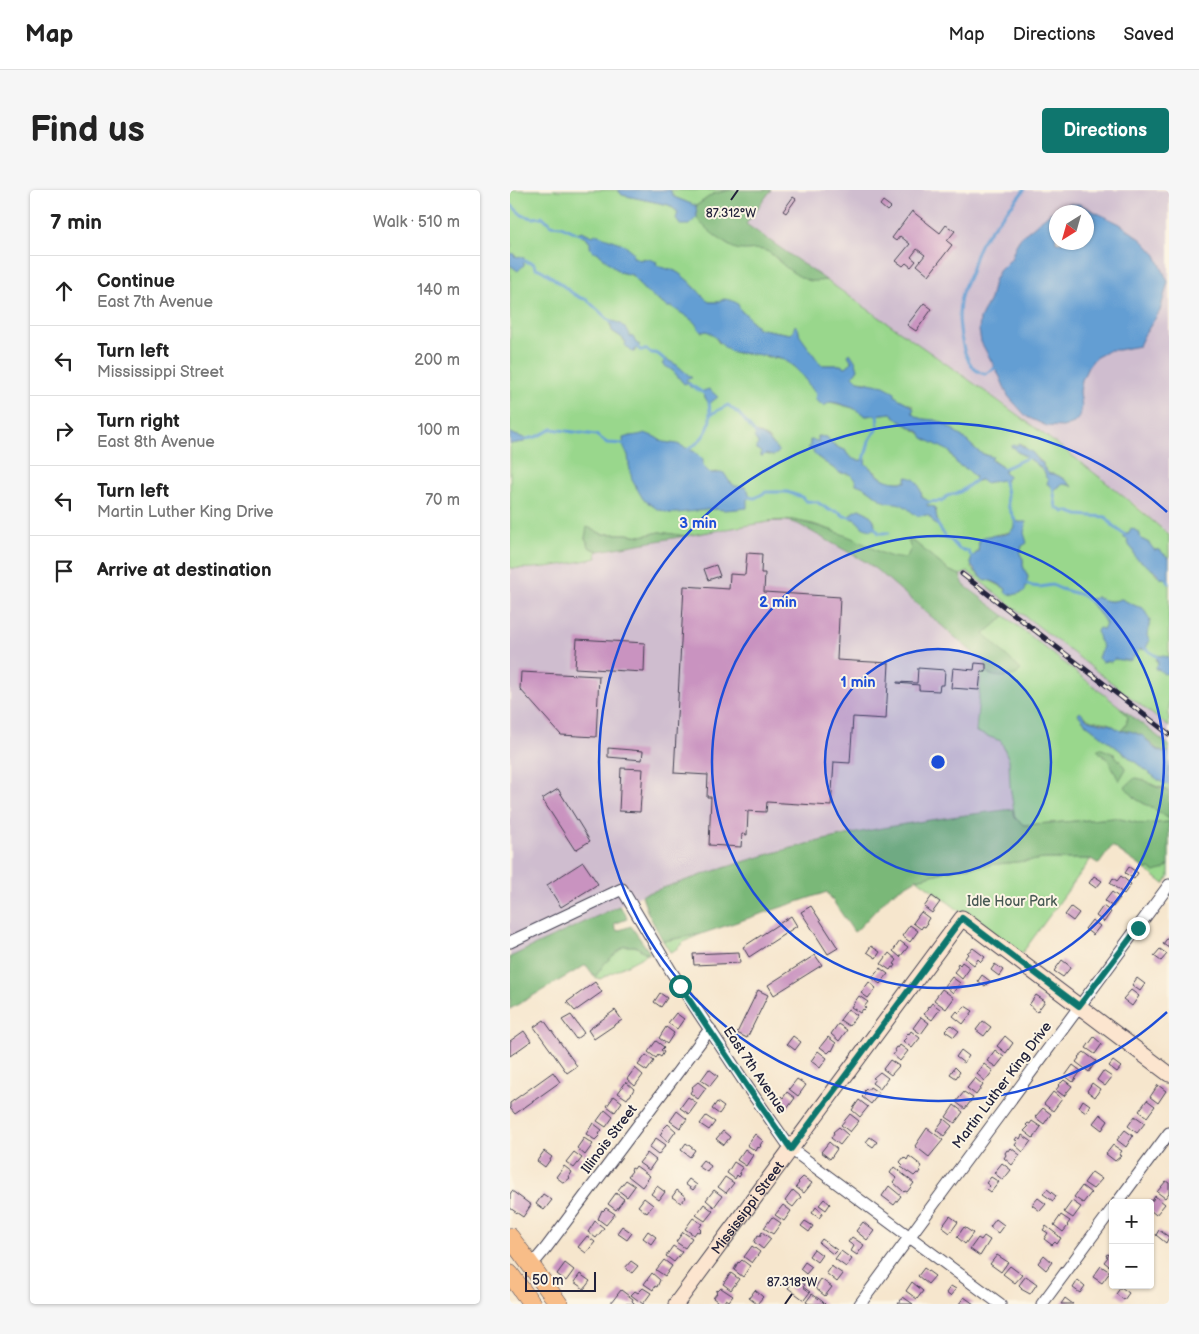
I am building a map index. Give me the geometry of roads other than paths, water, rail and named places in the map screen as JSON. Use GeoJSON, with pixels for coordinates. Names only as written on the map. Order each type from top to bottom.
{"type":"FeatureCollection","features":[{"type":"Feature","properties":{"kind":"main road"},"geometry":{"type":"LineString","coordinates":[[510,1237],[559,1304]]}},
{"type":"Feature","properties":{"kind":"main road"},"geometry":{"type":"LineString","coordinates":[[510,1274],[532,1304]]}},
{"type":"Feature","properties":{"kind":"street","name":"Martin Luther King Drive"},"geometry":{"type":"LineString","coordinates":[[860,1304],[1169,885]]}},
{"type":"Feature","properties":{"kind":"street","name":"East 7th Avenue"},"geometry":{"type":"LineString","coordinates":[[510,942],[622,889],[671,972],[791,1149],[1000,1304]]}},
{"type":"Feature","properties":{"kind":"street","name":"Mississippi Street"},"geometry":{"type":"LineString","coordinates":[[676,1304],[962,918],[1079,1006]]}},
{"type":"Feature","properties":{"kind":"street"},"geometry":{"type":"LineString","coordinates":[[1079,1006],[1169,1074]]}},
{"type":"Feature","properties":{"kind":"street","name":"Illinois Street"},"geometry":{"type":"LineString","coordinates":[[531,1266],[710,1029]]}},
{"type":"Feature","properties":{"kind":"street"},"geometry":{"type":"LineString","coordinates":[[1120,1199],[1169,1133]]}},
{"type":"Feature","properties":{"kind":"street"},"geometry":{"type":"LineString","coordinates":[[1042,1304],[1109,1213]]}},
{"type":"Feature","properties":{"kind":"water"},"geometry":{"type":"Polygon","coordinates":[[[618,190],[670,190],[674,197],[696,206],[697,217],[689,225],[680,225],[676,219],[678,212],[669,205],[622,195],[618,190]]]}},
{"type":"Feature","properties":{"kind":"water"},"geometry":{"type":"Polygon","coordinates":[[[1094,211],[1120,224],[1142,240],[1156,255],[1168,282],[1160,311],[1139,346],[1110,350],[1095,358],[1088,367],[1082,380],[1080,392],[1082,407],[1080,416],[1074,423],[1063,427],[1047,426],[1027,417],[1008,396],[981,342],[980,319],[990,299],[994,281],[999,271],[1011,259],[1021,237],[1049,214],[1049,250],[1094,250],[1094,211]]]}},
{"type":"Feature","properties":{"kind":"water"},"geometry":{"type":"Polygon","coordinates":[[[582,231],[592,236],[596,234],[623,244],[634,253],[632,256],[640,260],[653,260],[660,267],[675,271],[689,281],[709,302],[718,302],[724,299],[737,303],[742,312],[756,325],[756,328],[790,334],[793,332],[795,325],[800,336],[821,365],[840,365],[846,367],[852,362],[848,355],[850,353],[858,369],[853,376],[858,381],[884,386],[895,392],[895,396],[913,407],[912,412],[919,418],[941,422],[948,426],[978,451],[993,457],[991,460],[1005,469],[1004,473],[1010,477],[1005,482],[1002,480],[985,483],[981,480],[974,481],[975,477],[967,469],[958,465],[949,451],[923,438],[920,432],[900,421],[891,413],[866,416],[853,408],[837,403],[830,402],[824,406],[815,400],[816,394],[789,363],[777,358],[730,351],[710,333],[699,330],[689,318],[660,302],[643,289],[632,275],[619,272],[597,252],[593,252],[587,239],[577,233],[582,231]]]}},
{"type":"Feature","properties":{"kind":"water"},"geometry":{"type":"Polygon","coordinates":[[[510,253],[524,258],[524,265],[518,271],[510,265],[510,253]]]}},
{"type":"Feature","properties":{"kind":"water"},"geometry":{"type":"Polygon","coordinates":[[[610,321],[622,325],[630,334],[629,336],[633,337],[636,343],[640,345],[634,352],[625,345],[626,342],[621,337],[612,331],[610,321]]]}},
{"type":"Feature","properties":{"kind":"water"},"geometry":{"type":"Polygon","coordinates":[[[666,359],[677,365],[692,378],[686,380],[691,384],[691,388],[687,383],[684,384],[673,371],[662,364],[666,359]]]}},
{"type":"Feature","properties":{"kind":"water"},"geometry":{"type":"Polygon","coordinates":[[[709,389],[718,397],[709,404],[703,391],[709,389]]]}},
{"type":"Feature","properties":{"kind":"water"},"geometry":{"type":"Polygon","coordinates":[[[510,432],[528,439],[524,442],[510,444],[510,432]]]}},
{"type":"Feature","properties":{"kind":"water"},"geometry":{"type":"Polygon","coordinates":[[[754,432],[765,437],[779,452],[773,456],[765,454],[761,456],[761,452],[756,449],[758,443],[754,437],[756,435],[754,432]]]}},
{"type":"Feature","properties":{"kind":"water"},"geometry":{"type":"Polygon","coordinates":[[[645,433],[663,442],[677,444],[695,452],[703,460],[703,466],[710,473],[724,473],[735,486],[745,487],[750,497],[747,499],[747,508],[669,513],[657,509],[643,499],[632,480],[623,438],[645,433]]]}},
{"type":"Feature","properties":{"kind":"water"},"geometry":{"type":"Polygon","coordinates":[[[817,436],[827,437],[854,459],[863,460],[865,457],[865,463],[887,480],[906,482],[906,477],[910,477],[916,481],[922,497],[930,502],[927,504],[928,506],[935,507],[938,525],[935,525],[928,515],[917,516],[898,503],[884,501],[856,484],[856,481],[850,474],[840,473],[816,456],[813,453],[814,451],[808,448],[810,440],[819,441],[817,436]]]}},
{"type":"Feature","properties":{"kind":"water"},"geometry":{"type":"Polygon","coordinates":[[[1018,443],[1033,453],[1043,463],[1049,474],[1059,476],[1073,487],[1063,484],[1054,490],[1047,484],[1046,475],[1037,464],[1011,447],[1013,445],[1017,446],[1018,443]]]}},
{"type":"Feature","properties":{"kind":"water"},"geometry":{"type":"Polygon","coordinates":[[[859,509],[873,518],[875,528],[871,530],[865,528],[856,520],[849,518],[854,511],[859,509]]]}},
{"type":"Feature","properties":{"kind":"water"},"geometry":{"type":"Polygon","coordinates":[[[1014,520],[1026,522],[1024,533],[1027,543],[1022,546],[1020,554],[1028,577],[1025,591],[1012,595],[1007,594],[1005,592],[1006,589],[996,583],[985,581],[972,567],[971,560],[978,552],[980,540],[984,537],[1006,534],[1014,527],[1014,520]]]}},
{"type":"Feature","properties":{"kind":"water"},"geometry":{"type":"Polygon","coordinates":[[[1131,528],[1139,532],[1141,539],[1149,543],[1154,550],[1159,550],[1169,558],[1169,579],[1160,578],[1157,573],[1135,557],[1133,550],[1127,543],[1128,540],[1124,538],[1124,534],[1128,534],[1131,528]]]}},
{"type":"Feature","properties":{"kind":"water"},"geometry":{"type":"Polygon","coordinates":[[[1096,597],[1108,601],[1121,599],[1143,608],[1150,620],[1147,636],[1150,640],[1145,650],[1140,649],[1130,661],[1114,659],[1111,662],[1102,662],[1098,658],[1103,647],[1097,631],[1099,628],[1103,629],[1106,625],[1103,618],[1088,599],[1096,597]]]}},
{"type":"Feature","properties":{"kind":"water"},"geometry":{"type":"Polygon","coordinates":[[[1156,655],[1169,657],[1169,673],[1164,674],[1155,669],[1158,664],[1156,655]]]}},
{"type":"Feature","properties":{"kind":"water"},"geometry":{"type":"Polygon","coordinates":[[[1080,712],[1092,721],[1111,725],[1121,731],[1130,731],[1143,736],[1154,748],[1163,753],[1169,752],[1169,785],[1161,782],[1086,724],[1078,714],[1080,712]]]}},
{"type":"Feature","properties":{"kind":"waterway"},"geometry":{"type":"LineString","coordinates":[[995,368],[985,374],[981,373],[971,365],[967,358],[960,329],[960,300],[981,244],[1024,190]]}},
{"type":"Feature","properties":{"kind":"waterway"},"geometry":{"type":"LineString","coordinates":[[510,204],[522,215],[533,218],[543,217],[551,225],[561,226],[581,235]]}},
{"type":"Feature","properties":{"kind":"waterway"},"geometry":{"type":"LineString","coordinates":[[520,260],[533,263],[536,268],[549,275],[575,295],[586,299],[613,324]]}},
{"type":"Feature","properties":{"kind":"waterway"},"geometry":{"type":"LineString","coordinates":[[636,345],[640,350],[647,350],[658,354],[667,362]]}},
{"type":"Feature","properties":{"kind":"waterway"},"geometry":{"type":"LineString","coordinates":[[689,384],[705,394]]}},
{"type":"Feature","properties":{"kind":"waterway"},"geometry":{"type":"LineString","coordinates":[[685,451],[698,442],[708,428],[710,423],[709,401]]}},
{"type":"Feature","properties":{"kind":"waterway"},"geometry":{"type":"LineString","coordinates":[[710,414],[728,405],[738,413],[757,435]]}},
{"type":"Feature","properties":{"kind":"waterway"},"geometry":{"type":"LineString","coordinates":[[864,460],[869,441],[878,427],[877,412]]}},
{"type":"Feature","properties":{"kind":"waterway"},"geometry":{"type":"LineString","coordinates":[[526,439],[536,437],[552,429],[596,435],[607,443],[627,444]]}},
{"type":"Feature","properties":{"kind":"waterway"},"geometry":{"type":"LineString","coordinates":[[1003,469],[1031,456]]}},
{"type":"Feature","properties":{"kind":"waterway"},"geometry":{"type":"LineString","coordinates":[[1003,479],[1008,506],[1016,522]]}},
{"type":"Feature","properties":{"kind":"waterway"},"geometry":{"type":"LineString","coordinates":[[927,502],[942,501],[947,496],[960,492],[976,480]]}},
{"type":"Feature","properties":{"kind":"waterway"},"geometry":{"type":"LineString","coordinates":[[1053,487],[1056,507],[1064,512],[1067,511],[1078,515],[1106,517],[1112,525],[1126,536]]}},
{"type":"Feature","properties":{"kind":"waterway"},"geometry":{"type":"LineString","coordinates":[[747,497],[755,498],[766,492],[787,492],[802,497],[806,501],[817,502],[829,510],[839,512],[844,516],[852,517]]}},
{"type":"Feature","properties":{"kind":"waterway"},"geometry":{"type":"LineString","coordinates":[[936,522],[947,539],[950,539],[959,549],[968,551],[975,558]]}},
{"type":"Feature","properties":{"kind":"waterway"},"geometry":{"type":"LineString","coordinates":[[873,526],[879,533],[889,533]]}},
{"type":"Feature","properties":{"kind":"waterway"},"geometry":{"type":"LineString","coordinates":[[1166,576],[1169,583]]}},
{"type":"Feature","properties":{"kind":"waterway"},"geometry":{"type":"LineString","coordinates":[[1024,583],[1040,587],[1052,585],[1082,595],[1090,601]]}},
{"type":"Feature","properties":{"kind":"waterway"},"geometry":{"type":"LineString","coordinates":[[1144,648],[1158,657]]}},
{"type":"Feature","properties":{"kind":"railway"},"geometry":{"type":"LineString","coordinates":[[962,574],[1169,734]]}},
{"type":"Feature","properties":{"kind":"park label","name":"Idle Hour Park"},"geometry":{"type":"Point","coordinates":[1012,901]}}]}
